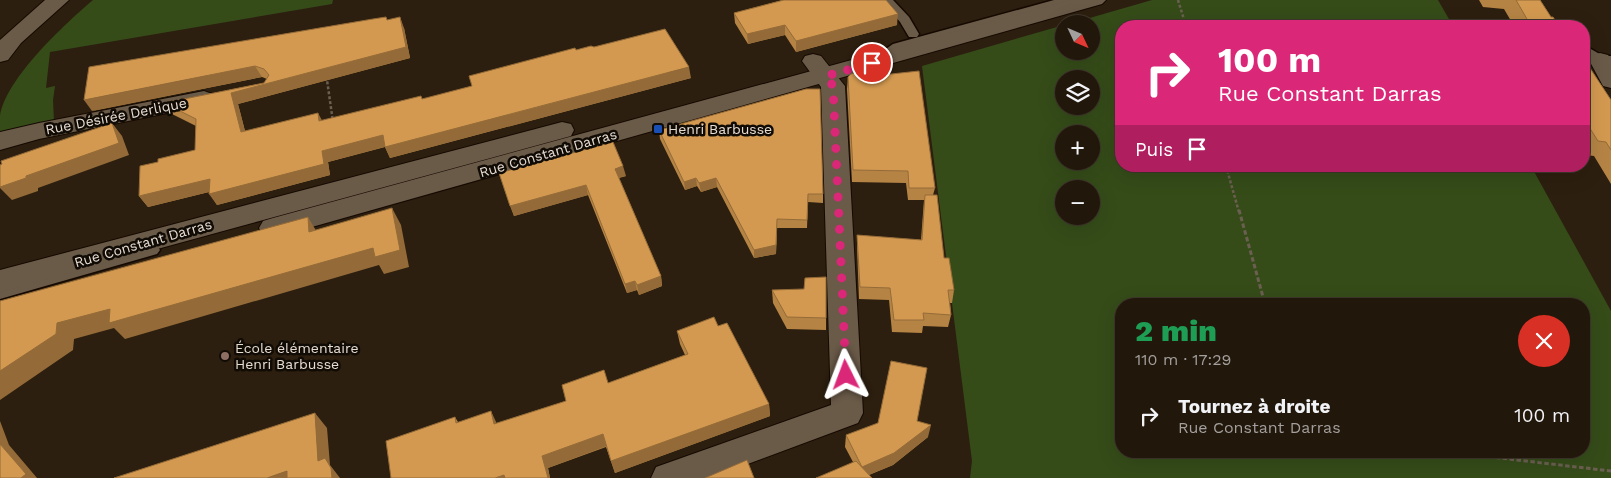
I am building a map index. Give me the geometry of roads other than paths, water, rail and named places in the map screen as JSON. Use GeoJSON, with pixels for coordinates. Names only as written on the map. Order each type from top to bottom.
{"type":"FeatureCollection","features":[{"type":"Feature","properties":{"kind":"main road"},"geometry":{"type":"LineString","coordinates":[[0,55],[14,38],[58,0]]}},
{"type":"Feature","properties":{"kind":"main road","name":"Rue Constant Darras"},"geometry":{"type":"LineString","coordinates":[[0,305],[30,294],[819,69],[913,34],[1038,0]]}},
{"type":"Feature","properties":{"kind":"main road","name":"Rue Constant Darras"},"geometry":{"type":"LineString","coordinates":[[0,281],[96,257],[230,219],[819,69],[872,63],[1095,0]]}},
{"type":"Feature","properties":{"kind":"main road"},"geometry":{"type":"LineString","coordinates":[[1598,57],[1611,81]]}},
{"type":"Feature","properties":{"kind":"main road"},"geometry":{"type":"LineString","coordinates":[[668,478],[847,413],[833,86],[819,69]]}},
{"type":"Feature","properties":{"kind":"main road","name":"Rue Désirée Derlique"},"geometry":{"type":"LineString","coordinates":[[0,141],[39,130],[223,95]]}},
{"type":"Feature","properties":{"kind":"lane"},"geometry":{"type":"LineString","coordinates":[[886,0],[905,20],[913,34]]}},
{"type":"Feature","properties":{"kind":"lane"},"geometry":{"type":"LineString","coordinates":[[872,63],[897,47],[1067,0]]}},
{"type":"Feature","properties":{"kind":"lane"},"geometry":{"type":"LineString","coordinates":[[0,292],[189,240],[230,219]]}},
{"type":"Feature","properties":{"kind":"place","name":"Henri Barbusse"},"geometry":{"type":"Point","coordinates":[658,129]}},
{"type":"Feature","properties":{"kind":"place","name":"École élémentaire Henri Barbusse"},"geometry":{"type":"Point","coordinates":[225,356]}}]}
